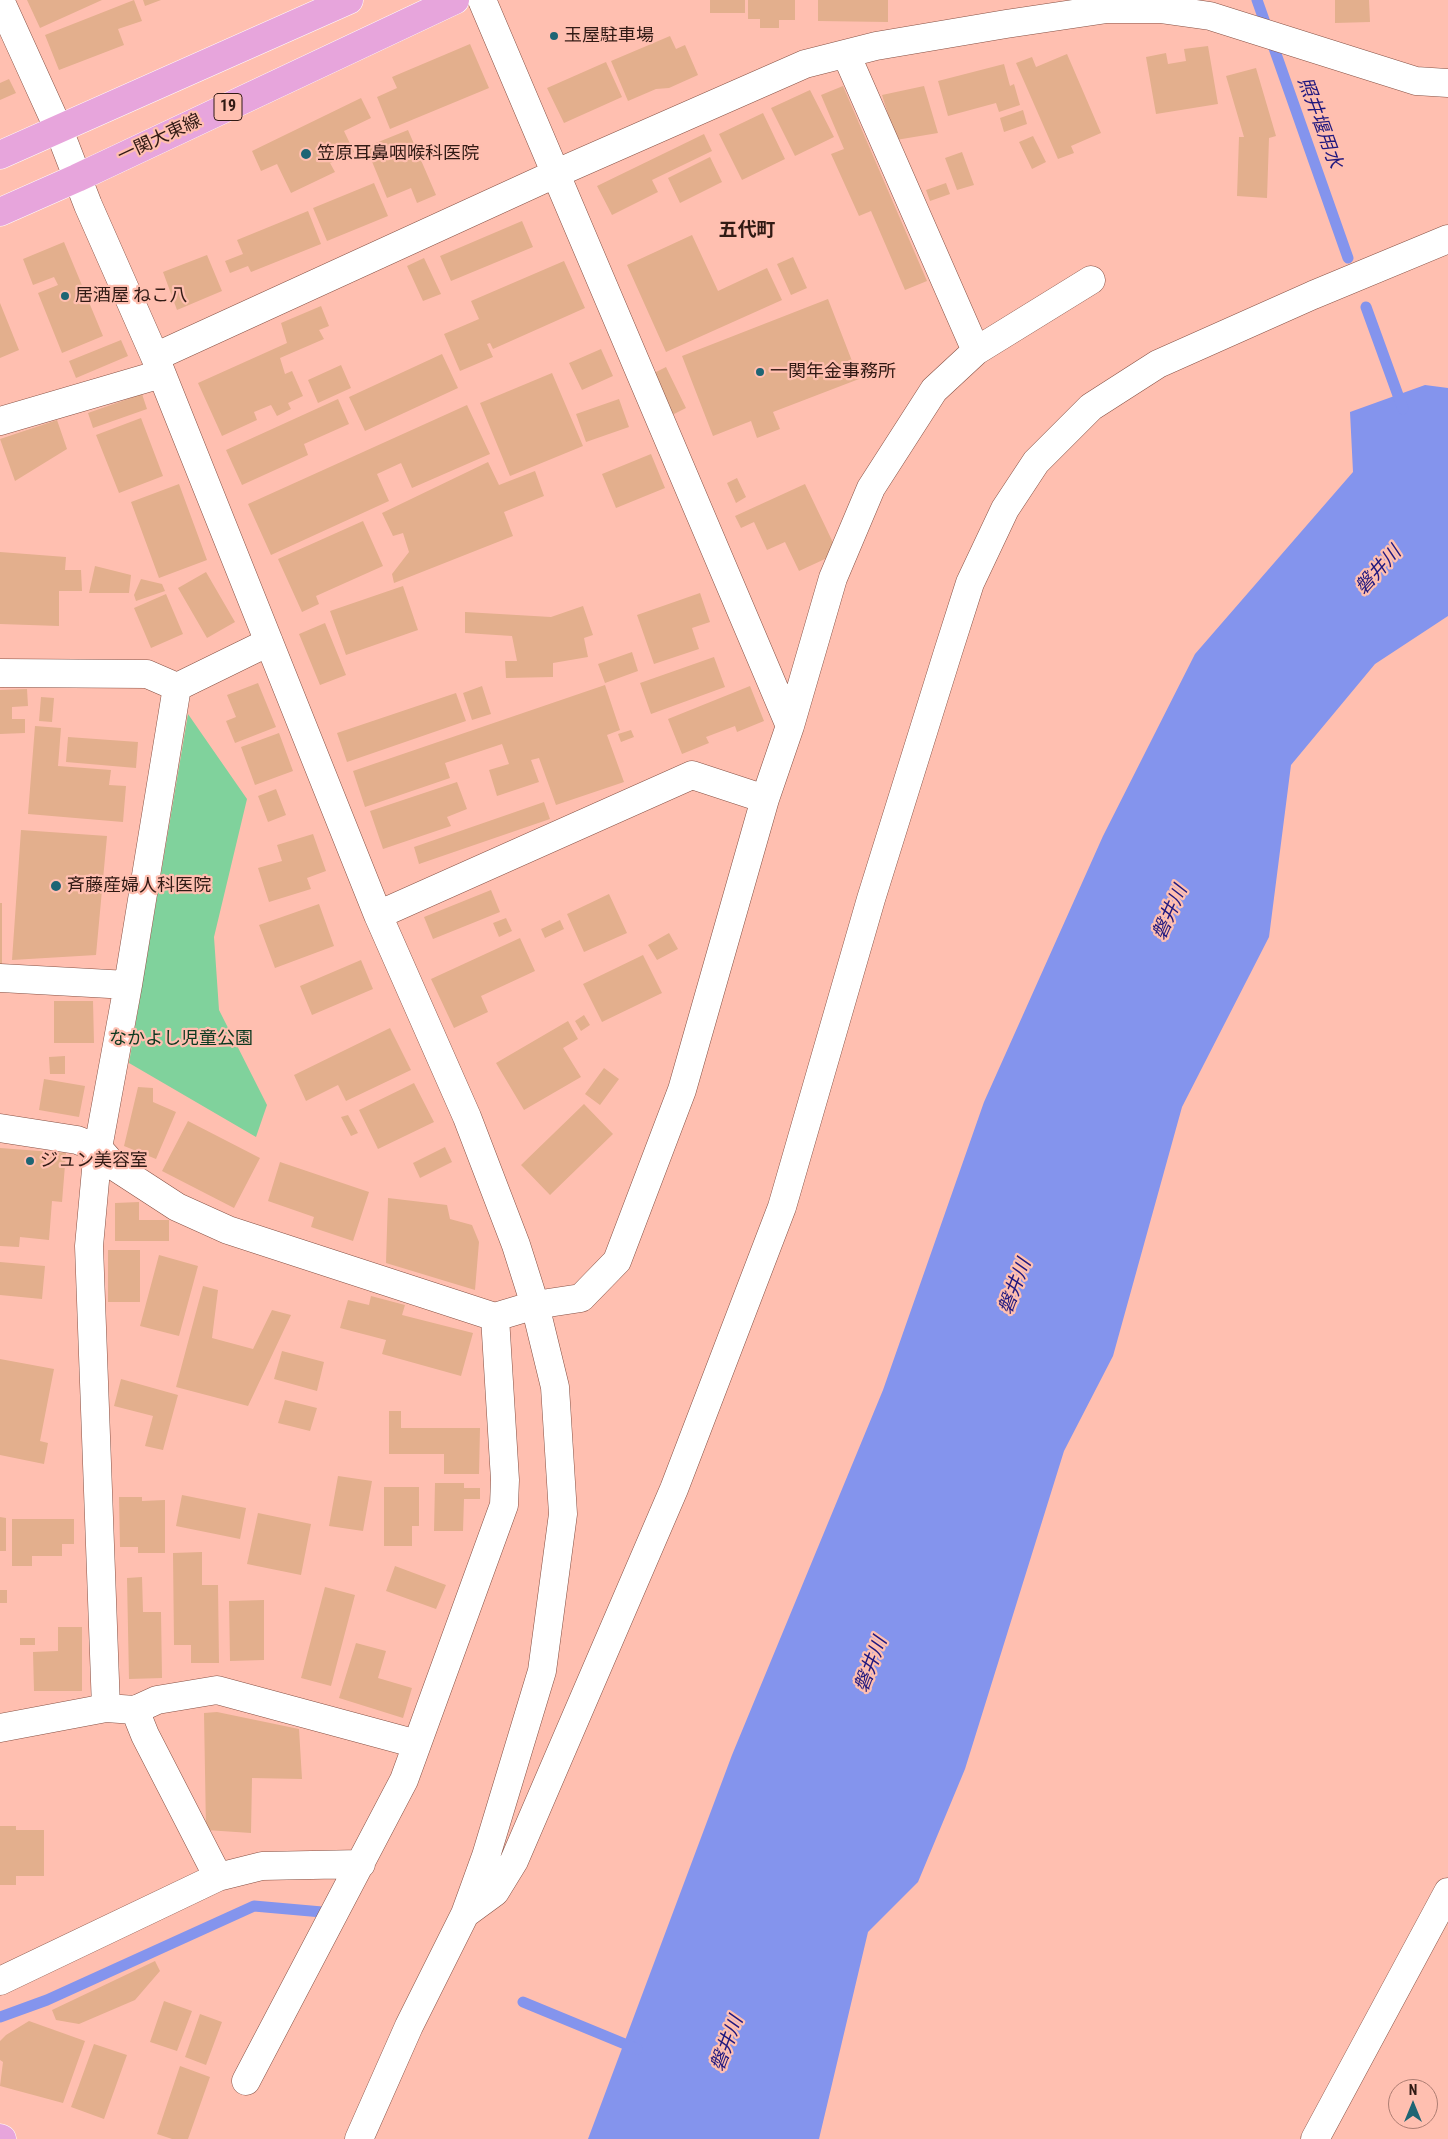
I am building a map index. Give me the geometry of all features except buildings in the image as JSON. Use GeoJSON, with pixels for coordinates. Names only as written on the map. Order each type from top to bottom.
{"type":"FeatureCollection","features":[{"type":"Feature","properties":{"kind":"main road"},"geometry":{"type":"LineString","coordinates":[[0,156],[348,0]]}},
{"type":"Feature","properties":{"kind":"main road","name":"一関大東線"},"geometry":{"type":"LineString","coordinates":[[0,212],[77,178],[455,0]]}},
{"type":"Feature","properties":{"kind":"street"},"geometry":{"type":"LineString","coordinates":[[0,0],[59,130],[77,178],[158,365],[378,915],[467,1118],[516,1245],[535,1304],[555,1386],[563,1514],[542,1671],[486,1856],[464,1914],[409,2026],[359,2139]]}},
{"type":"Feature","properties":{"kind":"street"},"geometry":{"type":"LineString","coordinates":[[482,0],[790,726]]}},
{"type":"Feature","properties":{"kind":"street"},"geometry":{"type":"LineString","coordinates":[[0,421],[158,365],[557,173],[805,64],[846,54],[1055,8],[1160,9],[1210,16],[1416,81],[1448,83]]}},
{"type":"Feature","properties":{"kind":"street"},"geometry":{"type":"LineString","coordinates":[[846,54],[976,351]]}},
{"type":"Feature","properties":{"kind":"street"},"geometry":{"type":"LineString","coordinates":[[464,1914],[495,1892],[514,1861],[674,1489],[782,1207],[872,898],[967,592],[1005,509],[1036,462],[1091,407],[1158,364],[1448,239]]}},
{"type":"Feature","properties":{"kind":"street"},"geometry":{"type":"LineString","coordinates":[[0,1128],[77,1140],[98,1148],[114,1166],[169,1202],[228,1230],[495,1318],[535,1304],[581,1298],[617,1261],[682,1090],[766,799],[790,726],[833,578],[871,488],[934,390],[976,351],[1091,280]]}},
{"type":"Feature","properties":{"kind":"street"},"geometry":{"type":"LineString","coordinates":[[0,673],[147,674],[176,687],[269,642]]}},
{"type":"Feature","properties":{"kind":"street"},"geometry":{"type":"LineString","coordinates":[[106,1708],[89,1246],[98,1148],[128,985],[176,687]]}},
{"type":"Feature","properties":{"kind":"street"},"geometry":{"type":"LineString","coordinates":[[378,915],[692,775],[766,799]]}},
{"type":"Feature","properties":{"kind":"street"},"geometry":{"type":"LineString","coordinates":[[0,978],[128,985]]}},
{"type":"Feature","properties":{"kind":"street"},"geometry":{"type":"LineString","coordinates":[[246,2081],[404,1780],[504,1504],[505,1480],[495,1318]]}},
{"type":"Feature","properties":{"kind":"street"},"geometry":{"type":"LineString","coordinates":[[0,1728],[106,1708],[135,1710],[157,1700],[217,1690],[417,1744]]}},
{"type":"Feature","properties":{"kind":"street"},"geometry":{"type":"LineString","coordinates":[[135,1710],[145,1735],[218,1878]]}},
{"type":"Feature","properties":{"kind":"street"},"geometry":{"type":"LineString","coordinates":[[0,1982],[218,1878],[262,1866],[361,1864]]}},
{"type":"Feature","properties":{"kind":"street"},"geometry":{"type":"LineString","coordinates":[[1315,2139],[1448,1892]]}},
{"type":"Feature","properties":{"kind":"green space","name":"なかよし児童公園"},"geometry":{"type":"Polygon","coordinates":[[[188,714],[247,799],[214,937],[219,1010],[267,1105],[256,1137],[129,1063],[188,714]]]}},
{"type":"Feature","properties":{"kind":"water","name":"磐井川"},"geometry":{"type":"Polygon","coordinates":[[[1425,385],[1448,388],[1448,616],[1375,664],[1291,765],[1269,937],[1182,1107],[1113,1356],[1064,1451],[965,1769],[918,1882],[868,1932],[819,2139],[588,2139],[732,1755],[883,1390],[984,1102],[1103,836],[1195,654],[1353,472],[1350,412],[1425,385]]]}},
{"type":"Feature","properties":{"kind":"waterway","name":"照井堰用水"},"geometry":{"type":"LineString","coordinates":[[1257,0],[1348,258]]}},
{"type":"Feature","properties":{"kind":"waterway","name":"照井堰用水"},"geometry":{"type":"LineString","coordinates":[[1366,307],[1403,409]]}},
{"type":"Feature","properties":{"kind":"waterway"},"geometry":{"type":"LineString","coordinates":[[0,2017],[47,2000],[254,1906],[322,1912]]}},
{"type":"Feature","properties":{"kind":"waterway"},"geometry":{"type":"LineString","coordinates":[[523,2002],[637,2049]]}},
{"type":"Feature","properties":{"kind":"place","name":"玉屋駐車場"},"geometry":{"type":"Point","coordinates":[554,36]}},
{"type":"Feature","properties":{"kind":"place","name":"笠原耳鼻咽喉科医院"},"geometry":{"type":"Point","coordinates":[306,154]}},
{"type":"Feature","properties":{"kind":"place","name":"居酒屋 ねこ八"},"geometry":{"type":"Point","coordinates":[65,296]}},
{"type":"Feature","properties":{"kind":"place","name":"一関年金事務所"},"geometry":{"type":"Point","coordinates":[760,372]}},
{"type":"Feature","properties":{"kind":"place","name":"斉藤産婦人科医院"},"geometry":{"type":"Point","coordinates":[56,886]}},
{"type":"Feature","properties":{"kind":"place","name":"ジュン美容室"},"geometry":{"type":"Point","coordinates":[30,1161]}},
{"type":"Feature","properties":{"kind":"district","name":"五代町"},"geometry":{"type":"Point","coordinates":[747,231]}}]}
